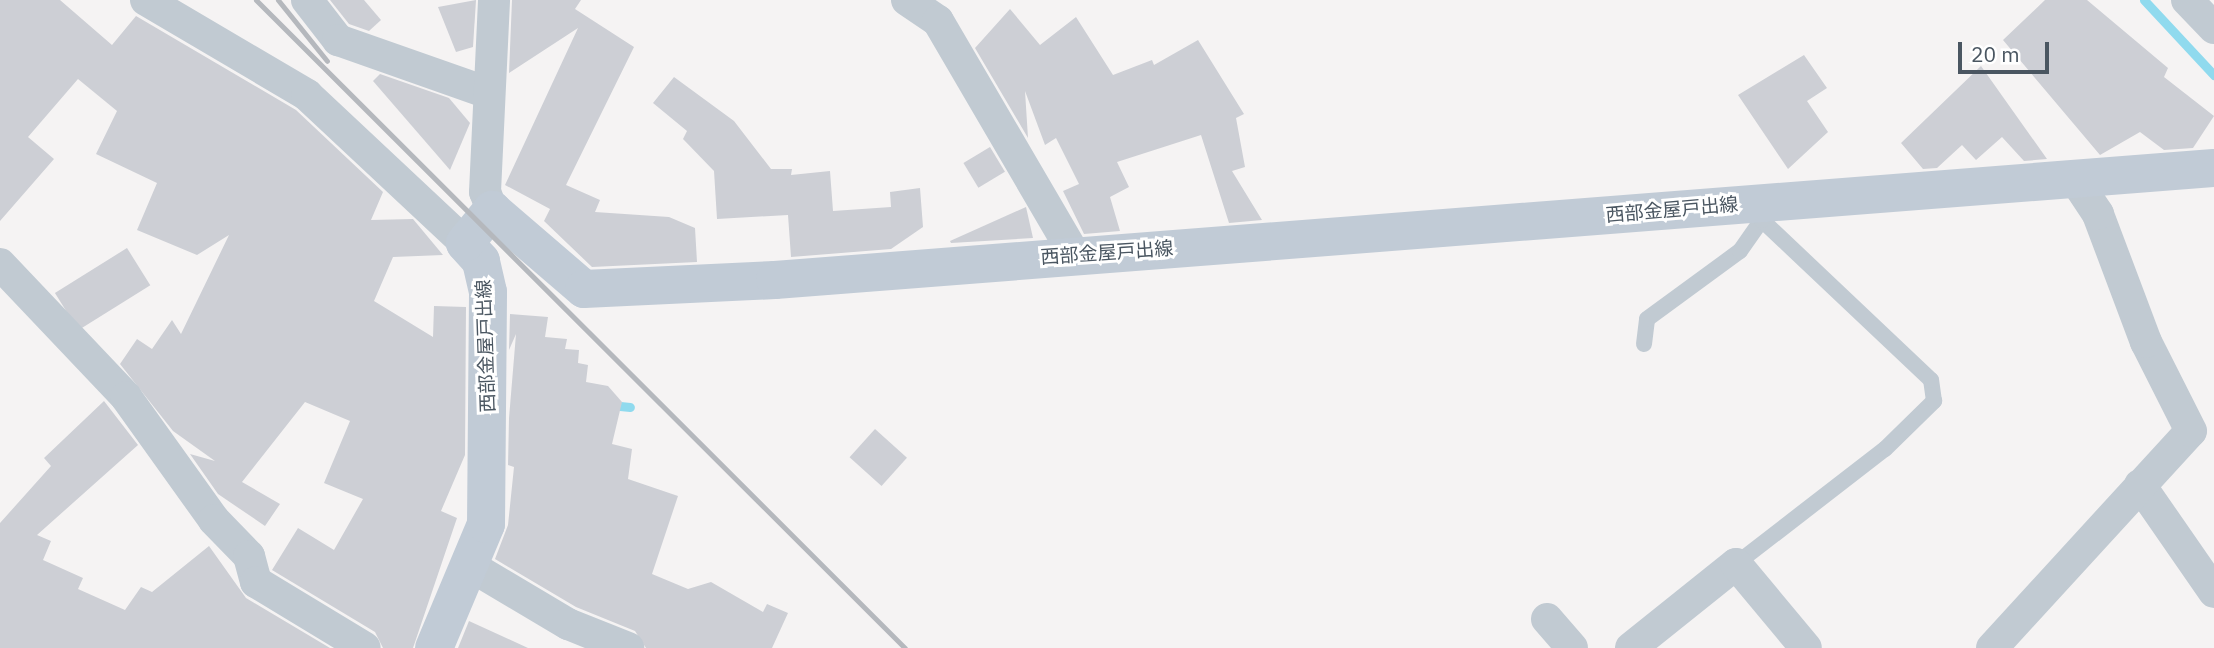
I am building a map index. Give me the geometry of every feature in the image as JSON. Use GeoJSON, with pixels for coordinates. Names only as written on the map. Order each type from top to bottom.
{"type":"FeatureCollection","features":[{"type":"Feature","properties":{"kind":"main road","name":"西部金屋戸出線"},"geometry":{"type":"LineString","coordinates":[[492,210],[584,289],[1074,254],[1762,211],[2074,178],[2214,168]]}},
{"type":"Feature","properties":{"kind":"main road"},"geometry":{"type":"LineString","coordinates":[[465,243],[492,210]]}},
{"type":"Feature","properties":{"kind":"main road","name":"西部金屋戸出線"},"geometry":{"type":"LineString","coordinates":[[434,648],[472,567],[486,524],[488,292],[481,261],[465,243]]}},
{"type":"Feature","properties":{"kind":"street"},"geometry":{"type":"LineString","coordinates":[[146,0],[307,94],[465,243]]}},
{"type":"Feature","properties":{"kind":"street"},"geometry":{"type":"LineString","coordinates":[[307,0],[338,40],[486,92]]}},
{"type":"Feature","properties":{"kind":"street"},"geometry":{"type":"LineString","coordinates":[[492,210],[485,192],[486,92],[494,0]]}},
{"type":"Feature","properties":{"kind":"street"},"geometry":{"type":"LineString","coordinates":[[907,0],[938,21],[1074,254]]}},
{"type":"Feature","properties":{"kind":"street"},"geometry":{"type":"LineString","coordinates":[[2187,0],[2214,28]]}},
{"type":"Feature","properties":{"kind":"street"},"geometry":{"type":"LineString","coordinates":[[1992,648],[2140,485],[2202,427],[2146,342],[2098,214],[2074,178]]}},
{"type":"Feature","properties":{"kind":"street"},"geometry":{"type":"LineString","coordinates":[[0,264],[126,397],[214,520],[249,556],[256,582],[365,648]]}},
{"type":"Feature","properties":{"kind":"street"},"geometry":{"type":"LineString","coordinates":[[2140,485],[2214,592]]}},
{"type":"Feature","properties":{"kind":"street"},"geometry":{"type":"LineString","coordinates":[[1630,648],[1736,564],[1806,648]]}},
{"type":"Feature","properties":{"kind":"street"},"geometry":{"type":"LineString","coordinates":[[472,567],[568,624],[628,648]]}},
{"type":"Feature","properties":{"kind":"street"},"geometry":{"type":"LineString","coordinates":[[1547,619],[1572,648]]}},
{"type":"Feature","properties":{"kind":"lane"},"geometry":{"type":"LineString","coordinates":[[1643,344],[1647,319],[1740,251],[1762,211],[1931,380],[1934,401],[1885,449],[1736,564]]}},
{"type":"Feature","properties":{"kind":"building"},"geometry":{"type":"Polygon","coordinates":[[[0,0],[60,0],[112,45],[136,16],[296,110],[383,192],[371,220],[413,219],[443,255],[393,257],[374,301],[433,337],[434,306],[466,307],[465,455],[441,511],[457,518],[413,648],[383,648],[375,632],[272,570],[298,528],[334,550],[363,499],[324,483],[350,421],[305,402],[242,482],[280,504],[265,526],[218,494],[190,454],[215,461],[173,431],[120,364],[137,339],[152,349],[172,320],[181,334],[229,235],[197,255],[137,230],[157,183],[96,154],[117,111],[78,79],[28,137],[54,159],[0,221],[0,0]]]}},
{"type":"Feature","properties":{"kind":"building"},"geometry":{"type":"Polygon","coordinates":[[[330,0],[364,0],[381,20],[369,31],[349,24],[330,0]]]}},
{"type":"Feature","properties":{"kind":"building"},"geometry":{"type":"Polygon","coordinates":[[[476,0],[473,47],[456,52],[438,7],[476,0]]]}},
{"type":"Feature","properties":{"kind":"building"},"geometry":{"type":"Polygon","coordinates":[[[512,0],[581,0],[575,9],[634,47],[566,185],[600,200],[595,212],[669,217],[695,228],[697,262],[592,267],[544,221],[550,209],[505,185],[578,28],[509,73],[512,0]]]}},
{"type":"Feature","properties":{"kind":"building"},"geometry":{"type":"Polygon","coordinates":[[[2045,0],[2087,0],[2168,68],[2164,77],[2214,116],[2193,148],[2164,150],[2140,132],[2100,155],[2003,40],[2045,0]]]}},
{"type":"Feature","properties":{"kind":"building"},"geometry":{"type":"Polygon","coordinates":[[[1010,9],[1040,45],[1076,17],[1113,75],[1152,60],[1154,65],[1198,40],[1244,114],[1236,118],[1245,167],[1232,171],[1262,220],[1229,223],[1201,135],[1117,162],[1129,187],[1110,197],[1120,231],[1084,234],[1063,191],[1079,184],[1056,138],[1045,145],[1025,91],[1028,138],[975,48],[1010,9]]]}},
{"type":"Feature","properties":{"kind":"building"},"geometry":{"type":"Polygon","coordinates":[[[1804,55],[1827,88],[1807,101],[1828,132],[1788,169],[1738,95],[1804,55]]]}},
{"type":"Feature","properties":{"kind":"building"},"geometry":{"type":"Polygon","coordinates":[[[1981,66],[2047,159],[2024,161],[2002,137],[1976,160],[1962,145],[1937,168],[1923,169],[1901,143],[1981,66]]]}},
{"type":"Feature","properties":{"kind":"building"},"geometry":{"type":"Polygon","coordinates":[[[380,74],[449,98],[470,123],[450,170],[373,81],[380,74]]]}},
{"type":"Feature","properties":{"kind":"building"},"geometry":{"type":"Polygon","coordinates":[[[674,77],[734,121],[771,169],[792,169],[791,175],[830,171],[833,211],[891,207],[890,192],[920,188],[923,227],[891,249],[791,257],[788,215],[717,219],[714,171],[683,139],[687,131],[653,103],[674,77]]]}},
{"type":"Feature","properties":{"kind":"building"},"geometry":{"type":"Polygon","coordinates":[[[990,147],[1005,172],[978,188],[963,163],[990,147]]]}},
{"type":"Feature","properties":{"kind":"building"},"geometry":{"type":"Polygon","coordinates":[[[1026,207],[1033,238],[950,241],[1026,207]]]}},
{"type":"Feature","properties":{"kind":"building"},"geometry":{"type":"Polygon","coordinates":[[[127,248],[150,285],[78,330],[55,293],[127,248]]]}},
{"type":"Feature","properties":{"kind":"building"},"geometry":{"type":"Polygon","coordinates":[[[510,314],[548,317],[545,337],[567,339],[565,349],[579,350],[578,363],[588,365],[586,382],[608,386],[622,402],[612,444],[632,449],[628,479],[678,496],[652,574],[688,589],[711,582],[763,612],[767,604],[788,613],[772,648],[646,648],[635,631],[576,607],[495,559],[508,525],[514,467],[508,465],[516,334],[509,350],[510,314]]]}},
{"type":"Feature","properties":{"kind":"building"},"geometry":{"type":"Polygon","coordinates":[[[104,401],[138,445],[37,535],[51,541],[43,560],[83,578],[78,589],[125,610],[141,587],[152,592],[209,546],[246,598],[330,648],[0,648],[0,523],[51,466],[44,458],[104,401]]]}},
{"type":"Feature","properties":{"kind":"building"},"geometry":{"type":"Polygon","coordinates":[[[875,429],[907,458],[882,486],[850,457],[875,429]]]}},
{"type":"Feature","properties":{"kind":"building"},"geometry":{"type":"Polygon","coordinates":[[[469,621],[528,648],[458,648],[469,621]]]}},
{"type":"Feature","properties":{"kind":"waterway"},"geometry":{"type":"LineString","coordinates":[[2144,0],[2214,75]]}},
{"type":"Feature","properties":{"kind":"waterway"},"geometry":{"type":"LineString","coordinates":[[610,405],[630,407]]}},
{"type":"Feature","properties":{"kind":"railway"},"geometry":{"type":"LineString","coordinates":[[256,0],[905,648]]}},
{"type":"Feature","properties":{"kind":"railway"},"geometry":{"type":"LineString","coordinates":[[278,0],[327,61]]}}]}
